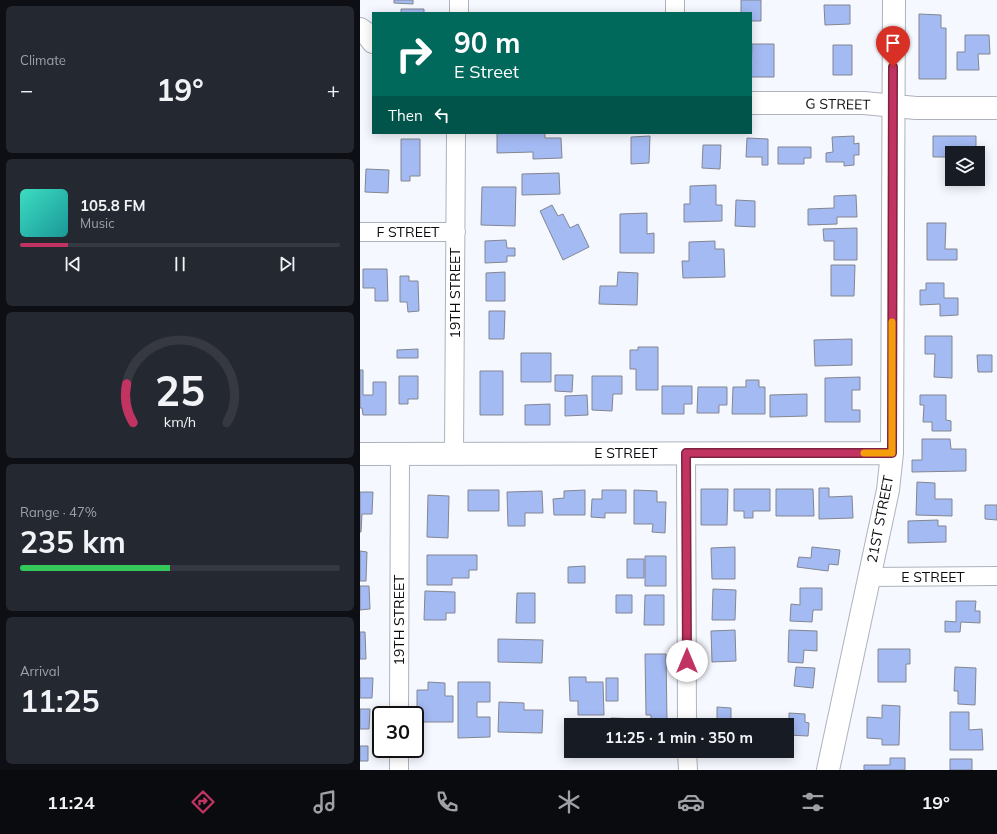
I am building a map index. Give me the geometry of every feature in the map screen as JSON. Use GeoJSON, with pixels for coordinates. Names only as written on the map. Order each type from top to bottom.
{"type":"FeatureCollection","features":[{"type":"Feature","properties":{"kind":"street"},"geometry":{"type":"LineString","coordinates":[[459,0],[459,12]]}},
{"type":"Feature","properties":{"kind":"street"},"geometry":{"type":"LineString","coordinates":[[675,0],[675,12]]}},
{"type":"Feature","properties":{"kind":"street","name":"21ST STREET"},"geometry":{"type":"LineString","coordinates":[[828,770],[888,490],[892,453],[894,0]]}},
{"type":"Feature","properties":{"kind":"street"},"geometry":{"type":"LineString","coordinates":[[360,29],[367,34],[372,41]]}},
{"type":"Feature","properties":{"kind":"street","name":"G STREET"},"geometry":{"type":"LineString","coordinates":[[752,103],[864,103],[916,108],[997,108]]}},
{"type":"Feature","properties":{"kind":"street","name":"19TH STREET"},"geometry":{"type":"LineString","coordinates":[[454,454],[456,134]]}},
{"type":"Feature","properties":{"kind":"street","name":"F STREET"},"geometry":{"type":"LineString","coordinates":[[360,232],[456,232]]}},
{"type":"Feature","properties":{"kind":"street"},"geometry":{"type":"LineString","coordinates":[[686,453],[687,718]]}},
{"type":"Feature","properties":{"kind":"street","name":"E STREET"},"geometry":{"type":"LineString","coordinates":[[360,454],[892,453]]}},
{"type":"Feature","properties":{"kind":"street","name":"19TH STREET"},"geometry":{"type":"LineString","coordinates":[[399,706],[400,454]]}},
{"type":"Feature","properties":{"kind":"street","name":"E STREET"},"geometry":{"type":"LineString","coordinates":[[869,577],[997,576]]}},
{"type":"Feature","properties":{"kind":"street"},"geometry":{"type":"LineString","coordinates":[[399,758],[399,770]]}},
{"type":"Feature","properties":{"kind":"street"},"geometry":{"type":"LineString","coordinates":[[688,758],[688,770]]}},
{"type":"Feature","properties":{"kind":"building"},"geometry":{"type":"Polygon","coordinates":[[[394,0],[413,0],[413,4],[394,3],[394,0]]]}},
{"type":"Feature","properties":{"kind":"building"},"geometry":{"type":"Polygon","coordinates":[[[741,0],[761,0],[761,21],[752,21],[752,12],[741,12],[741,0]]]}},
{"type":"Feature","properties":{"kind":"building"},"geometry":{"type":"Polygon","coordinates":[[[824,5],[850,5],[850,24],[825,25],[824,5]]]}},
{"type":"Feature","properties":{"kind":"building"},"geometry":{"type":"Polygon","coordinates":[[[401,9],[424,9],[424,12],[401,12],[401,9]]]}},
{"type":"Feature","properties":{"kind":"building"},"geometry":{"type":"Polygon","coordinates":[[[919,14],[941,15],[941,28],[946,28],[946,79],[919,79],[919,14]]]}},
{"type":"Feature","properties":{"kind":"building"},"geometry":{"type":"Polygon","coordinates":[[[965,35],[989,35],[990,54],[978,54],[979,70],[957,70],[957,52],[965,52],[965,35]]]}},
{"type":"Feature","properties":{"kind":"building"},"geometry":{"type":"Polygon","coordinates":[[[752,44],[774,44],[774,77],[752,77],[752,44]]]}},
{"type":"Feature","properties":{"kind":"building"},"geometry":{"type":"Polygon","coordinates":[[[833,45],[852,45],[852,75],[833,75],[833,45]]]}},
{"type":"Feature","properties":{"kind":"building"},"geometry":{"type":"Polygon","coordinates":[[[497,134],[545,134],[545,138],[561,138],[562,158],[533,159],[533,152],[497,153],[497,134]]]}},
{"type":"Feature","properties":{"kind":"building"},"geometry":{"type":"Polygon","coordinates":[[[650,136],[649,163],[631,164],[631,137],[650,136]]]}},
{"type":"Feature","properties":{"kind":"building"},"geometry":{"type":"Polygon","coordinates":[[[854,136],[854,144],[859,143],[859,155],[854,155],[854,165],[844,166],[844,162],[826,162],[826,153],[833,152],[832,137],[854,136]]]}},
{"type":"Feature","properties":{"kind":"building"},"geometry":{"type":"Polygon","coordinates":[[[933,136],[976,136],[976,146],[945,146],[945,157],[933,157],[933,136]]]}},
{"type":"Feature","properties":{"kind":"building"},"geometry":{"type":"Polygon","coordinates":[[[747,138],[768,139],[768,165],[762,165],[762,157],[746,157],[747,138]]]}},
{"type":"Feature","properties":{"kind":"building"},"geometry":{"type":"Polygon","coordinates":[[[401,139],[420,139],[420,176],[410,176],[410,181],[401,181],[401,139]]]}},
{"type":"Feature","properties":{"kind":"building"},"geometry":{"type":"Polygon","coordinates":[[[703,145],[721,145],[720,169],[702,168],[703,145]]]}},
{"type":"Feature","properties":{"kind":"building"},"geometry":{"type":"Polygon","coordinates":[[[778,147],[811,147],[811,158],[804,158],[804,164],[778,164],[778,147]]]}},
{"type":"Feature","properties":{"kind":"building"},"geometry":{"type":"Polygon","coordinates":[[[366,169],[389,170],[388,193],[365,192],[366,169]]]}},
{"type":"Feature","properties":{"kind":"building"},"geometry":{"type":"Polygon","coordinates":[[[559,173],[560,194],[522,195],[522,174],[559,173]]]}},
{"type":"Feature","properties":{"kind":"building"},"geometry":{"type":"Polygon","coordinates":[[[716,185],[716,205],[722,205],[722,221],[684,222],[684,204],[690,204],[690,186],[716,185]]]}},
{"type":"Feature","properties":{"kind":"building"},"geometry":{"type":"Polygon","coordinates":[[[482,187],[516,187],[515,226],[481,225],[482,187]]]}},
{"type":"Feature","properties":{"kind":"building"},"geometry":{"type":"Polygon","coordinates":[[[856,195],[857,217],[837,217],[837,224],[808,225],[808,209],[834,208],[834,196],[856,195]]]}},
{"type":"Feature","properties":{"kind":"building"},"geometry":{"type":"Polygon","coordinates":[[[736,200],[755,201],[755,227],[735,226],[736,200]]]}},
{"type":"Feature","properties":{"kind":"building"},"geometry":{"type":"Polygon","coordinates":[[[552,205],[558,216],[563,214],[570,228],[578,224],[589,247],[563,260],[540,211],[552,205]]]}},
{"type":"Feature","properties":{"kind":"building"},"geometry":{"type":"Polygon","coordinates":[[[647,213],[647,234],[654,233],[654,253],[620,253],[620,214],[647,213]]]}},
{"type":"Feature","properties":{"kind":"building"},"geometry":{"type":"Polygon","coordinates":[[[927,223],[946,223],[945,249],[957,249],[957,260],[927,260],[927,223]]]}},
{"type":"Feature","properties":{"kind":"building"},"geometry":{"type":"Polygon","coordinates":[[[857,228],[857,260],[834,260],[834,241],[824,241],[823,229],[857,228]]]}},
{"type":"Feature","properties":{"kind":"building"},"geometry":{"type":"Polygon","coordinates":[[[506,240],[507,248],[515,248],[515,256],[507,256],[507,262],[485,263],[485,241],[506,240]]]}},
{"type":"Feature","properties":{"kind":"building"},"geometry":{"type":"Polygon","coordinates":[[[715,241],[715,249],[724,249],[725,277],[683,278],[682,261],[689,261],[689,242],[715,241]]]}},
{"type":"Feature","properties":{"kind":"building"},"geometry":{"type":"Polygon","coordinates":[[[831,265],[855,265],[854,296],[831,296],[831,265]]]}},
{"type":"Feature","properties":{"kind":"building"},"geometry":{"type":"Polygon","coordinates":[[[363,269],[387,269],[388,301],[375,301],[375,288],[363,288],[363,269]]]}},
{"type":"Feature","properties":{"kind":"building"},"geometry":{"type":"Polygon","coordinates":[[[505,272],[505,301],[486,301],[486,273],[505,272]]]}},
{"type":"Feature","properties":{"kind":"building"},"geometry":{"type":"Polygon","coordinates":[[[618,272],[638,273],[637,305],[599,304],[600,286],[617,286],[618,272]]]}},
{"type":"Feature","properties":{"kind":"building"},"geometry":{"type":"Polygon","coordinates":[[[400,276],[409,276],[409,281],[418,281],[419,311],[408,312],[407,302],[400,302],[400,276]]]}},
{"type":"Feature","properties":{"kind":"building"},"geometry":{"type":"Polygon","coordinates":[[[926,283],[944,283],[944,298],[958,298],[958,315],[940,316],[940,304],[920,305],[920,290],[926,290],[926,283]]]}},
{"type":"Feature","properties":{"kind":"building"},"geometry":{"type":"Polygon","coordinates":[[[489,311],[505,311],[504,339],[489,339],[489,311]]]}},
{"type":"Feature","properties":{"kind":"building"},"geometry":{"type":"Polygon","coordinates":[[[925,336],[952,336],[952,378],[934,377],[935,354],[925,354],[925,336]]]}},
{"type":"Feature","properties":{"kind":"building"},"geometry":{"type":"Polygon","coordinates":[[[852,339],[852,365],[815,366],[814,340],[852,339]]]}},
{"type":"Feature","properties":{"kind":"building"},"geometry":{"type":"Polygon","coordinates":[[[638,347],[658,347],[658,390],[636,390],[636,369],[630,369],[630,350],[638,350],[638,347]]]}},
{"type":"Feature","properties":{"kind":"building"},"geometry":{"type":"Polygon","coordinates":[[[418,349],[418,358],[397,358],[397,350],[418,349]]]}},
{"type":"Feature","properties":{"kind":"building"},"geometry":{"type":"Polygon","coordinates":[[[521,353],[551,353],[551,382],[521,382],[521,353]]]}},
{"type":"Feature","properties":{"kind":"building"},"geometry":{"type":"Polygon","coordinates":[[[977,355],[992,355],[992,372],[978,372],[977,355]]]}},
{"type":"Feature","properties":{"kind":"building"},"geometry":{"type":"Polygon","coordinates":[[[360,370],[363,370],[363,395],[373,395],[373,382],[386,382],[386,415],[363,415],[362,408],[360,408],[360,370]]]}},
{"type":"Feature","properties":{"kind":"building"},"geometry":{"type":"Polygon","coordinates":[[[480,371],[503,371],[503,415],[480,415],[480,371]]]}},
{"type":"Feature","properties":{"kind":"building"},"geometry":{"type":"Polygon","coordinates":[[[555,375],[573,375],[572,392],[555,391],[555,375]]]}},
{"type":"Feature","properties":{"kind":"building"},"geometry":{"type":"Polygon","coordinates":[[[399,376],[418,376],[418,399],[408,399],[408,404],[399,404],[399,376]]]}},
{"type":"Feature","properties":{"kind":"building"},"geometry":{"type":"Polygon","coordinates":[[[592,376],[622,376],[622,394],[613,394],[612,411],[592,410],[592,376]]]}},
{"type":"Feature","properties":{"kind":"building"},"geometry":{"type":"Polygon","coordinates":[[[860,377],[860,390],[852,390],[852,410],[860,410],[860,422],[825,422],[825,378],[860,377]]]}},
{"type":"Feature","properties":{"kind":"building"},"geometry":{"type":"Polygon","coordinates":[[[746,380],[759,380],[759,387],[765,387],[765,414],[732,414],[733,387],[746,387],[746,380]]]}},
{"type":"Feature","properties":{"kind":"building"},"geometry":{"type":"Polygon","coordinates":[[[662,386],[692,386],[692,404],[684,404],[684,414],[662,414],[662,386]]]}},
{"type":"Feature","properties":{"kind":"building"},"geometry":{"type":"Polygon","coordinates":[[[698,387],[727,387],[727,405],[719,405],[719,413],[697,413],[698,387]]]}},
{"type":"Feature","properties":{"kind":"building"},"geometry":{"type":"Polygon","coordinates":[[[807,394],[807,416],[770,417],[770,395],[807,394]]]}},
{"type":"Feature","properties":{"kind":"building"},"geometry":{"type":"Polygon","coordinates":[[[587,395],[588,415],[565,416],[565,396],[587,395]]]}},
{"type":"Feature","properties":{"kind":"building"},"geometry":{"type":"Polygon","coordinates":[[[920,395],[946,395],[946,420],[951,421],[951,431],[932,431],[932,422],[923,422],[924,405],[920,405],[920,395]]]}},
{"type":"Feature","properties":{"kind":"building"},"geometry":{"type":"Polygon","coordinates":[[[550,404],[550,425],[525,425],[525,405],[550,404]]]}},
{"type":"Feature","properties":{"kind":"building"},"geometry":{"type":"Polygon","coordinates":[[[922,439],[950,439],[951,449],[966,449],[966,471],[912,472],[912,460],[922,460],[922,439]]]}},
{"type":"Feature","properties":{"kind":"building"},"geometry":{"type":"Polygon","coordinates":[[[917,482],[935,483],[935,499],[952,499],[952,516],[916,515],[917,482]]]}},
{"type":"Feature","properties":{"kind":"building"},"geometry":{"type":"Polygon","coordinates":[[[819,488],[829,488],[829,497],[852,496],[853,518],[819,519],[819,488]]]}},
{"type":"Feature","properties":{"kind":"building"},"geometry":{"type":"Polygon","coordinates":[[[701,489],[728,489],[727,525],[701,525],[701,489]]]}},
{"type":"Feature","properties":{"kind":"building"},"geometry":{"type":"Polygon","coordinates":[[[734,489],[770,489],[770,511],[753,511],[753,518],[744,518],[744,511],[734,511],[734,489]]]}},
{"type":"Feature","properties":{"kind":"building"},"geometry":{"type":"Polygon","coordinates":[[[776,489],[813,489],[814,516],[776,516],[776,489]]]}},
{"type":"Feature","properties":{"kind":"building"},"geometry":{"type":"Polygon","coordinates":[[[468,490],[499,490],[499,511],[468,511],[468,490]]]}},
{"type":"Feature","properties":{"kind":"building"},"geometry":{"type":"Polygon","coordinates":[[[585,490],[585,515],[554,515],[553,499],[564,498],[564,491],[585,490]]]}},
{"type":"Feature","properties":{"kind":"building"},"geometry":{"type":"Polygon","coordinates":[[[602,490],[626,490],[626,513],[605,513],[605,518],[591,517],[592,499],[602,499],[602,490]]]}},
{"type":"Feature","properties":{"kind":"building"},"geometry":{"type":"Polygon","coordinates":[[[634,490],[657,491],[657,502],[666,502],[665,533],[652,532],[653,524],[634,524],[634,490]]]}},
{"type":"Feature","properties":{"kind":"building"},"geometry":{"type":"Polygon","coordinates":[[[542,491],[543,513],[525,513],[525,526],[508,526],[507,492],[542,491]]]}},
{"type":"Feature","properties":{"kind":"building"},"geometry":{"type":"Polygon","coordinates":[[[360,492],[373,492],[372,514],[362,514],[361,532],[360,532],[360,492]]]}},
{"type":"Feature","properties":{"kind":"building"},"geometry":{"type":"Polygon","coordinates":[[[428,495],[449,496],[448,538],[427,537],[428,495]]]}},
{"type":"Feature","properties":{"kind":"building"},"geometry":{"type":"Polygon","coordinates":[[[985,505],[997,505],[997,520],[985,519],[985,505]]]}},
{"type":"Feature","properties":{"kind":"building"},"geometry":{"type":"Polygon","coordinates":[[[938,520],[938,526],[946,526],[946,542],[908,543],[908,521],[938,520]]]}},
{"type":"Feature","properties":{"kind":"building"},"geometry":{"type":"Polygon","coordinates":[[[735,547],[735,579],[712,579],[711,548],[735,547]]]}},
{"type":"Feature","properties":{"kind":"building"},"geometry":{"type":"Polygon","coordinates":[[[812,547],[840,550],[838,565],[829,564],[828,571],[797,567],[799,557],[811,558],[812,547]]]}},
{"type":"Feature","properties":{"kind":"building"},"geometry":{"type":"Polygon","coordinates":[[[360,551],[367,552],[366,581],[360,581],[360,551]]]}},
{"type":"Feature","properties":{"kind":"building"},"geometry":{"type":"Polygon","coordinates":[[[427,555],[477,555],[477,570],[469,570],[469,578],[452,578],[452,585],[427,585],[427,555]]]}},
{"type":"Feature","properties":{"kind":"building"},"geometry":{"type":"Polygon","coordinates":[[[645,556],[666,556],[666,586],[645,586],[645,556]]]}},
{"type":"Feature","properties":{"kind":"building"},"geometry":{"type":"Polygon","coordinates":[[[627,559],[644,559],[644,578],[627,578],[627,559]]]}},
{"type":"Feature","properties":{"kind":"building"},"geometry":{"type":"Polygon","coordinates":[[[585,566],[585,583],[568,583],[568,567],[585,566]]]}},
{"type":"Feature","properties":{"kind":"building"},"geometry":{"type":"Polygon","coordinates":[[[360,586],[369,586],[370,609],[360,610],[360,586]]]}},
{"type":"Feature","properties":{"kind":"building"},"geometry":{"type":"Polygon","coordinates":[[[800,588],[822,588],[822,610],[813,610],[812,622],[790,621],[791,604],[800,605],[800,588]]]}},
{"type":"Feature","properties":{"kind":"building"},"geometry":{"type":"Polygon","coordinates":[[[713,589],[736,590],[735,620],[712,620],[713,589]]]}},
{"type":"Feature","properties":{"kind":"building"},"geometry":{"type":"Polygon","coordinates":[[[425,591],[455,592],[455,613],[446,613],[446,620],[424,620],[425,591]]]}},
{"type":"Feature","properties":{"kind":"building"},"geometry":{"type":"Polygon","coordinates":[[[517,593],[535,593],[535,623],[516,623],[517,593]]]}},
{"type":"Feature","properties":{"kind":"building"},"geometry":{"type":"Polygon","coordinates":[[[616,595],[632,595],[632,613],[616,613],[616,595]]]}},
{"type":"Feature","properties":{"kind":"building"},"geometry":{"type":"Polygon","coordinates":[[[645,595],[664,595],[664,625],[644,625],[645,595]]]}},
{"type":"Feature","properties":{"kind":"building"},"geometry":{"type":"Polygon","coordinates":[[[956,601],[976,601],[975,611],[980,611],[980,623],[961,622],[960,632],[945,632],[945,621],[956,622],[956,601]]]}},
{"type":"Feature","properties":{"kind":"building"},"geometry":{"type":"Polygon","coordinates":[[[735,630],[736,661],[712,662],[711,631],[735,630]]]}},
{"type":"Feature","properties":{"kind":"building"},"geometry":{"type":"Polygon","coordinates":[[[789,630],[817,631],[817,651],[804,650],[803,663],[788,662],[789,630]]]}},
{"type":"Feature","properties":{"kind":"building"},"geometry":{"type":"Polygon","coordinates":[[[360,632],[365,632],[366,659],[360,659],[360,632]]]}},
{"type":"Feature","properties":{"kind":"building"},"geometry":{"type":"Polygon","coordinates":[[[498,639],[543,640],[542,663],[498,662],[498,639]]]}},
{"type":"Feature","properties":{"kind":"building"},"geometry":{"type":"Polygon","coordinates":[[[878,649],[910,649],[910,664],[906,664],[906,682],[878,682],[878,649]]]}},
{"type":"Feature","properties":{"kind":"building"},"geometry":{"type":"Polygon","coordinates":[[[645,654],[666,654],[667,718],[651,718],[651,715],[646,715],[645,654]]]}},
{"type":"Feature","properties":{"kind":"building"},"geometry":{"type":"Polygon","coordinates":[[[796,667],[815,668],[813,688],[794,686],[796,667]]]}},
{"type":"Feature","properties":{"kind":"building"},"geometry":{"type":"Polygon","coordinates":[[[955,667],[976,668],[975,705],[958,704],[958,691],[954,691],[955,667]]]}},
{"type":"Feature","properties":{"kind":"building"},"geometry":{"type":"Polygon","coordinates":[[[569,677],[586,677],[586,682],[603,682],[604,715],[578,715],[578,701],[570,701],[569,677]]]}},
{"type":"Feature","properties":{"kind":"building"},"geometry":{"type":"Polygon","coordinates":[[[360,678],[373,678],[372,698],[360,698],[360,678]]]}},
{"type":"Feature","properties":{"kind":"building"},"geometry":{"type":"Polygon","coordinates":[[[606,678],[618,678],[618,701],[606,701],[606,678]]]}},
{"type":"Feature","properties":{"kind":"building"},"geometry":{"type":"Polygon","coordinates":[[[428,682],[445,683],[445,696],[453,696],[453,722],[424,722],[424,706],[417,706],[417,690],[428,690],[428,682]]]}},
{"type":"Feature","properties":{"kind":"building"},"geometry":{"type":"Polygon","coordinates":[[[458,682],[490,682],[490,702],[477,702],[477,717],[490,717],[490,737],[458,738],[458,682]]]}},
{"type":"Feature","properties":{"kind":"building"},"geometry":{"type":"Polygon","coordinates":[[[499,702],[524,703],[524,710],[543,710],[542,733],[498,732],[499,702]]]}},
{"type":"Feature","properties":{"kind":"building"},"geometry":{"type":"Polygon","coordinates":[[[882,705],[900,706],[899,745],[882,745],[882,739],[867,738],[867,717],[882,718],[882,705]]]}},
{"type":"Feature","properties":{"kind":"building"},"geometry":{"type":"Polygon","coordinates":[[[717,707],[731,708],[731,718],[717,718],[717,707]]]}},
{"type":"Feature","properties":{"kind":"building"},"geometry":{"type":"Polygon","coordinates":[[[360,709],[370,709],[369,729],[360,729],[360,709]]]}},
{"type":"Feature","properties":{"kind":"building"},"geometry":{"type":"Polygon","coordinates":[[[950,712],[969,712],[969,730],[982,729],[983,750],[950,750],[950,712]]]}},
{"type":"Feature","properties":{"kind":"building"},"geometry":{"type":"Polygon","coordinates":[[[789,713],[805,714],[805,722],[809,723],[808,736],[794,735],[794,718],[789,718],[789,713]]]}},
{"type":"Feature","properties":{"kind":"building"},"geometry":{"type":"Polygon","coordinates":[[[360,746],[368,746],[368,761],[360,761],[360,746]]]}},
{"type":"Feature","properties":{"kind":"building"},"geometry":{"type":"Polygon","coordinates":[[[890,758],[905,758],[905,770],[864,770],[864,765],[890,765],[890,758]]]}},
{"type":"Feature","properties":{"kind":"building"},"geometry":{"type":"Polygon","coordinates":[[[950,759],[972,759],[972,770],[950,770],[950,759]]]}},
{"type":"Feature","properties":{"kind":"slow traffic"},"geometry":{"type":"LineString","coordinates":[[864,453],[892,453],[892,322]]}},
{"type":"Feature","properties":{"kind":"route"},"geometry":{"type":"LineString","coordinates":[[687,661],[686,453],[892,453],[893,67]]}}]}
